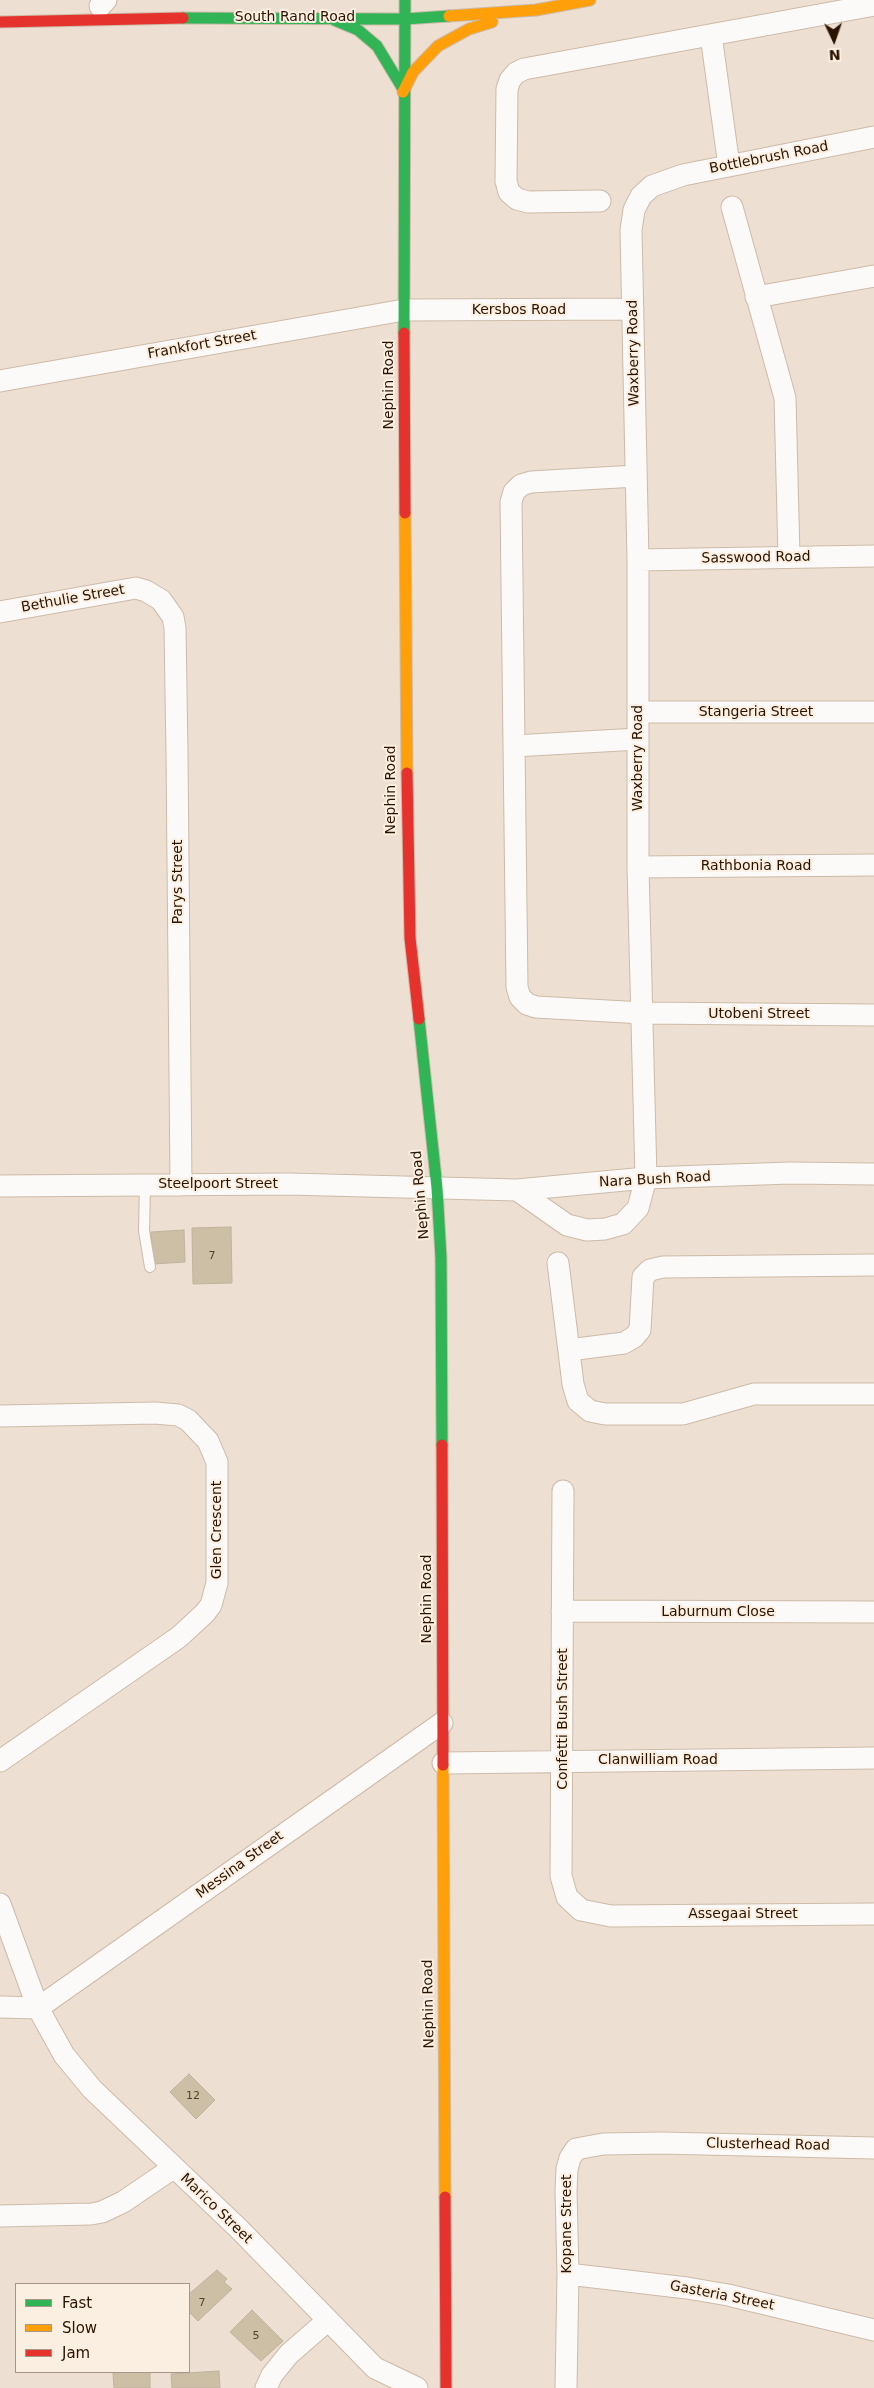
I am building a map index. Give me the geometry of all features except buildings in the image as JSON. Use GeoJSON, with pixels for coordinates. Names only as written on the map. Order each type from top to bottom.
{"type":"FeatureCollection","features":[{"type":"Feature","properties":{"kind":"street"},"geometry":{"type":"LineString","coordinates":[[401,1],[418,0]]}},
{"type":"Feature","properties":{"kind":"street","name":"South Rand Road"},"geometry":{"type":"LineString","coordinates":[[0,22],[320,17],[405,19],[536,10],[590,0]]}},
{"type":"Feature","properties":{"kind":"street","name":"Nephin Road"},"geometry":{"type":"LineString","coordinates":[[401,1],[405,19],[403,91],[407,858],[410,938],[437,1188],[441,1258],[446,2388]]}},
{"type":"Feature","properties":{"kind":"street"},"geometry":{"type":"LineString","coordinates":[[600,201],[528,202],[517,200],[509,192],[506,181],[507,89],[510,80],[516,73],[524,69],[874,4]]}},
{"type":"Feature","properties":{"kind":"street"},"geometry":{"type":"LineString","coordinates":[[0,16],[12,13],[74,8]]}},
{"type":"Feature","properties":{"kind":"street"},"geometry":{"type":"LineString","coordinates":[[403,91],[420,64],[450,38],[478,26],[536,10]]}},
{"type":"Feature","properties":{"kind":"street"},"geometry":{"type":"LineString","coordinates":[[320,17],[339,21],[366,35],[383,53],[403,91]]}},
{"type":"Feature","properties":{"kind":"street"},"geometry":{"type":"LineString","coordinates":[[711,35],[729,166]]}},
{"type":"Feature","properties":{"kind":"street","name":"Bottlebrush Road"},"geometry":{"type":"LineString","coordinates":[[664,181],[874,137]]}},
{"type":"Feature","properties":{"kind":"street","name":"Waxberry Road"},"geometry":{"type":"LineString","coordinates":[[517,1190],[567,1225],[587,1230],[605,1230],[623,1224],[638,1208],[646,1178],[638,867],[638,560],[631,230],[634,210],[641,196],[652,186],[664,181]]}},
{"type":"Feature","properties":{"kind":"street"},"geometry":{"type":"LineString","coordinates":[[732,207],[785,398],[789,557]]}},
{"type":"Feature","properties":{"kind":"street"},"geometry":{"type":"LineString","coordinates":[[756,297],[874,276]]}},
{"type":"Feature","properties":{"kind":"street","name":"Kersbos Road"},"geometry":{"type":"LineString","coordinates":[[404,310],[633,309]]}},
{"type":"Feature","properties":{"kind":"street","name":"Frankfort Street"},"geometry":{"type":"LineString","coordinates":[[0,381],[404,310]]}},
{"type":"Feature","properties":{"kind":"street"},"geometry":{"type":"LineString","coordinates":[[636,476],[531,482],[521,485],[514,492],[511,502],[514,746],[638,739]]}},
{"type":"Feature","properties":{"kind":"street","name":"Sasswood Road"},"geometry":{"type":"LineString","coordinates":[[638,560],[874,556]]}},
{"type":"Feature","properties":{"kind":"street","name":"Bethulie Street"},"geometry":{"type":"LineString","coordinates":[[0,612],[123,589],[136,588],[146,591]]}},
{"type":"Feature","properties":{"kind":"street","name":"Parys Street"},"geometry":{"type":"LineString","coordinates":[[146,591],[161,600],[168,608],[175,628],[181,1185]]}},
{"type":"Feature","properties":{"kind":"street","name":"Stangeria Street"},"geometry":{"type":"LineString","coordinates":[[638,712],[874,712]]}},
{"type":"Feature","properties":{"kind":"street","name":"Utobeni Street"},"geometry":{"type":"LineString","coordinates":[[514,746],[517,987],[520,996],[527,1004],[536,1007],[643,1013],[874,1015]]}},
{"type":"Feature","properties":{"kind":"street","name":"Rathbonia Road"},"geometry":{"type":"LineString","coordinates":[[638,867],[874,865]]}},
{"type":"Feature","properties":{"kind":"street","name":"Nara Bush Road"},"geometry":{"type":"LineString","coordinates":[[437,1188],[517,1190],[646,1178],[790,1173],[874,1174]]}},
{"type":"Feature","properties":{"kind":"street","name":"Steelpoort Street"},"geometry":{"type":"LineString","coordinates":[[0,1186],[289,1184],[437,1188]]}},
{"type":"Feature","properties":{"kind":"street"},"geometry":{"type":"LineString","coordinates":[[558,1263],[573,1384],[578,1401],[590,1412],[605,1414],[683,1414],[754,1394],[874,1394]]}},
{"type":"Feature","properties":{"kind":"street"},"geometry":{"type":"LineString","coordinates":[[569,1350],[624,1343],[634,1337],[640,1330],[643,1277],[650,1270],[663,1267],[874,1265]]}},
{"type":"Feature","properties":{"kind":"street","name":"Glen Crescent"},"geometry":{"type":"LineString","coordinates":[[0,1416],[155,1413],[178,1415],[188,1420],[208,1441],[217,1462],[217,1583],[211,1605],[202,1617],[179,1638],[0,1761]]}},
{"type":"Feature","properties":{"kind":"street","name":"Confetti Bush Street"},"geometry":{"type":"LineString","coordinates":[[563,1490],[564,1760],[561,1852],[563,1888],[574,1906],[581,1910],[611,1916]]}},
{"type":"Feature","properties":{"kind":"street","name":"Laburnum Close"},"geometry":{"type":"LineString","coordinates":[[562,1611],[874,1612]]}},
{"type":"Feature","properties":{"kind":"street","name":"Messina Street"},"geometry":{"type":"LineString","coordinates":[[38,2008],[442,1723]]}},
{"type":"Feature","properties":{"kind":"street","name":"Clanwilliam Road"},"geometry":{"type":"LineString","coordinates":[[443,1763],[564,1760],[874,1758]]}},
{"type":"Feature","properties":{"kind":"street","name":"Marico Street"},"geometry":{"type":"LineString","coordinates":[[0,1904],[38,2008],[64,2055],[92,2089],[238,2228],[375,2368],[417,2388]]}},
{"type":"Feature","properties":{"kind":"street","name":"Assegaai Street"},"geometry":{"type":"LineString","coordinates":[[611,1916],[874,1914]]}},
{"type":"Feature","properties":{"kind":"street"},"geometry":{"type":"LineString","coordinates":[[0,2007],[38,2008]]}},
{"type":"Feature","properties":{"kind":"street","name":"Clusterhead Road"},"geometry":{"type":"LineString","coordinates":[[662,2143],[874,2148]]}},
{"type":"Feature","properties":{"kind":"street","name":"Kopane Street"},"geometry":{"type":"LineString","coordinates":[[566,2388],[567,2169],[570,2158],[576,2149],[603,2144],[662,2143]]}},
{"type":"Feature","properties":{"kind":"street"},"geometry":{"type":"LineString","coordinates":[[0,2216],[91,2214],[102,2212],[123,2202],[173,2168]]}},
{"type":"Feature","properties":{"kind":"street","name":"Gasteria Street"},"geometry":{"type":"LineString","coordinates":[[568,2274],[728,2295],[874,2330]]}},
{"type":"Feature","properties":{"kind":"street"},"geometry":{"type":"LineString","coordinates":[[266,2388],[272,2376],[290,2354],[327,2321]]}},
{"type":"Feature","properties":{"kind":"lane"},"geometry":{"type":"LineString","coordinates":[[145,1185],[144,1231],[150,1267]]}},
{"type":"Feature","properties":{"kind":"traffic: fast"},"geometry":{"type":"LineString","coordinates":[[404,333],[405,1]]}},
{"type":"Feature","properties":{"kind":"traffic: fast"},"geometry":{"type":"LineString","coordinates":[[183,18],[405,19],[449,16]]}},
{"type":"Feature","properties":{"kind":"traffic: fast"},"geometry":{"type":"LineString","coordinates":[[334,20],[358,30],[377,46],[403,89]]}},
{"type":"Feature","properties":{"kind":"traffic: fast"},"geometry":{"type":"LineString","coordinates":[[419,1019],[437,1188],[441,1258],[442,1445]]}},
{"type":"Feature","properties":{"kind":"traffic: slow"},"geometry":{"type":"LineString","coordinates":[[449,16],[536,10],[590,0]]}},
{"type":"Feature","properties":{"kind":"traffic: slow"},"geometry":{"type":"LineString","coordinates":[[403,92],[413,72],[438,46],[469,29],[492,22]]}},
{"type":"Feature","properties":{"kind":"traffic: slow"},"geometry":{"type":"LineString","coordinates":[[405,513],[407,773]]}},
{"type":"Feature","properties":{"kind":"traffic: slow"},"geometry":{"type":"LineString","coordinates":[[443,1765],[445,2197]]}},
{"type":"Feature","properties":{"kind":"traffic: jam"},"geometry":{"type":"LineString","coordinates":[[0,22],[183,18]]}},
{"type":"Feature","properties":{"kind":"traffic: jam"},"geometry":{"type":"LineString","coordinates":[[404,333],[405,513]]}},
{"type":"Feature","properties":{"kind":"traffic: jam"},"geometry":{"type":"LineString","coordinates":[[407,773],[410,938],[419,1019]]}},
{"type":"Feature","properties":{"kind":"traffic: jam"},"geometry":{"type":"LineString","coordinates":[[442,1445],[443,1765]]}},
{"type":"Feature","properties":{"kind":"traffic: jam"},"geometry":{"type":"LineString","coordinates":[[445,2197],[446,2388]]}}]}
